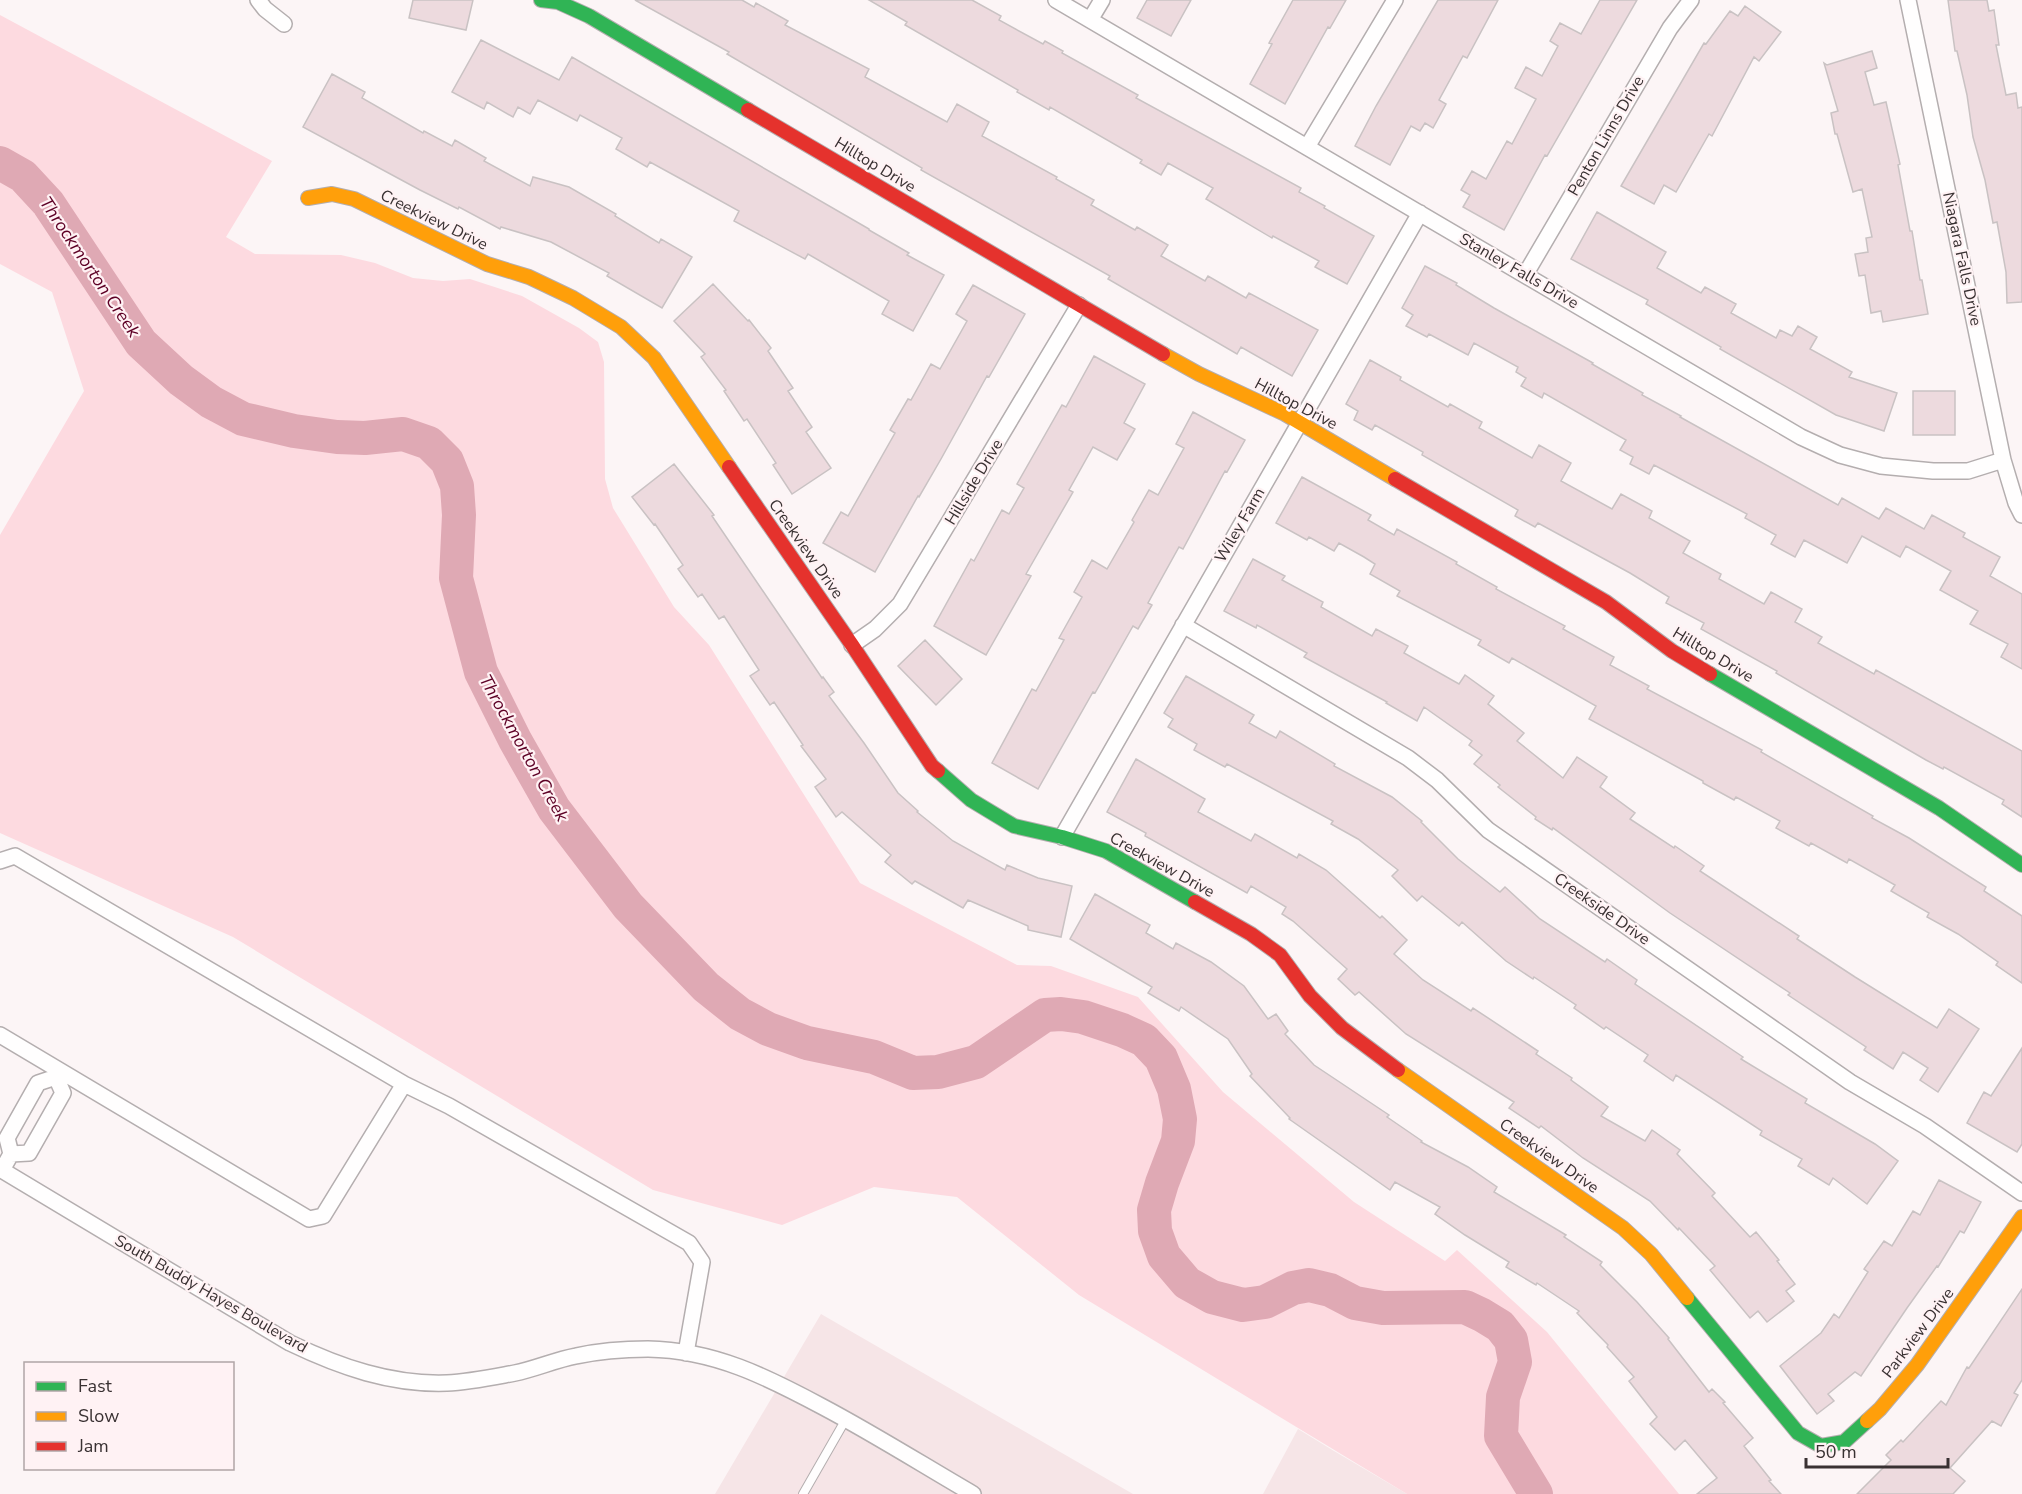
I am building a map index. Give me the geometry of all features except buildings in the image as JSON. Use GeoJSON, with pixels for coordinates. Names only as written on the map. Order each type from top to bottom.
{"type":"FeatureCollection","features":[{"type":"Feature","properties":{"kind":"street"},"geometry":{"type":"LineString","coordinates":[[258,0],[265,9],[284,24]]}},
{"type":"Feature","properties":{"kind":"street","name":"Hilltop Drive"},"geometry":{"type":"LineString","coordinates":[[541,0],[558,2],[589,16],[1185,367],[1219,385],[1271,406],[1299,422],[1606,602],[1672,651],[1939,808],[2022,865]]}},
{"type":"Feature","properties":{"kind":"street","name":"Stanley Falls Drive"},"geometry":{"type":"LineString","coordinates":[[1056,0],[1800,436],[1840,455],[1881,466],[1933,471],[1968,471],[2003,460]]}},
{"type":"Feature","properties":{"kind":"street"},"geometry":{"type":"LineString","coordinates":[[1090,20],[1102,0]]}},
{"type":"Feature","properties":{"kind":"street"},"geometry":{"type":"LineString","coordinates":[[1307,147],[1395,0]]}},
{"type":"Feature","properties":{"kind":"street","name":"Penton Linns Drive"},"geometry":{"type":"LineString","coordinates":[[1525,275],[1670,28],[1691,0]]}},
{"type":"Feature","properties":{"kind":"street","name":"Niagara Falls Drive"},"geometry":{"type":"LineString","coordinates":[[1908,0],[2003,460],[2022,515]]}},
{"type":"Feature","properties":{"kind":"street","name":"Creekview Drive"},"geometry":{"type":"LineString","coordinates":[[308,198],[332,194],[354,199],[487,264],[529,277],[573,298],[621,327],[654,358],[852,645],[932,766],[971,800],[1014,825],[1106,850],[1251,934],[1280,955],[1310,996],[1359,1042],[1623,1228],[1651,1254],[1798,1433],[1821,1446]]}},
{"type":"Feature","properties":{"kind":"street","name":"Wiley Farm"},"geometry":{"type":"LineString","coordinates":[[1062,837],[1420,213]]}},
{"type":"Feature","properties":{"kind":"street","name":"Hillside Drive"},"geometry":{"type":"LineString","coordinates":[[852,645],[875,629],[900,604],[1079,305]]}},
{"type":"Feature","properties":{"kind":"street","name":"Creekside Drive"},"geometry":{"type":"LineString","coordinates":[[1183,625],[1408,758],[1437,780],[1488,830],[1850,1082],[1925,1126],[2022,1193]]}},
{"type":"Feature","properties":{"kind":"street"},"geometry":{"type":"LineString","coordinates":[[0,861],[15,856],[404,1084],[449,1106],[689,1244],[702,1262],[686,1353]]}},
{"type":"Feature","properties":{"kind":"street"},"geometry":{"type":"LineString","coordinates":[[0,1035],[58,1073],[309,1220],[323,1216],[404,1084]]}},
{"type":"Feature","properties":{"kind":"street"},"geometry":{"type":"LineString","coordinates":[[11,1154],[29,1154],[63,1093],[58,1073]]}},
{"type":"Feature","properties":{"kind":"street"},"geometry":{"type":"LineString","coordinates":[[1,1170],[11,1154],[7,1138],[38,1083],[58,1073]]}},
{"type":"Feature","properties":{"kind":"street","name":"South Buddy Hayes Boulevard"},"geometry":{"type":"LineString","coordinates":[[1,1170],[290,1343],[321,1358],[382,1377],[414,1383],[449,1383],[517,1372],[577,1356],[611,1351],[649,1349],[717,1359],[769,1378],[846,1419],[972,1494]]}},
{"type":"Feature","properties":{"kind":"street","name":"Parkview Drive"},"geometry":{"type":"LineString","coordinates":[[1821,1446],[1844,1442],[1880,1409],[1917,1365],[2022,1217]]}},
{"type":"Feature","properties":{"kind":"lane"},"geometry":{"type":"LineString","coordinates":[[803,1494],[846,1419]]}},
{"type":"Feature","properties":{"kind":"shaded area"},"geometry":{"type":"Polygon","coordinates":[[[0,15],[272,161],[226,237],[255,254],[341,255],[375,263],[413,278],[443,281],[470,279],[522,296],[579,328],[598,342],[604,362],[605,479],[613,508],[674,607],[709,645],[860,883],[1017,965],[1051,966],[1138,997],[1223,1092],[1354,1202],[1445,1261],[1457,1250],[1547,1332],[1679,1494],[1407,1494],[1079,1295],[957,1197],[874,1187],[782,1225],[653,1190],[233,937],[0,833],[0,535],[84,391],[52,292],[0,264],[0,15]]]}},
{"type":"Feature","properties":{"kind":"shaded area"},"geometry":{"type":"Polygon","coordinates":[[[821,1314],[1133,1494],[715,1494],[821,1314]]]}},
{"type":"Feature","properties":{"kind":"shaded area"},"geometry":{"type":"Polygon","coordinates":[[[1298,1429],[1334,1451],[1407,1494],[1263,1494],[1298,1429]]]}},
{"type":"Feature","properties":{"kind":"waterway","name":"Throckmorton Creek"},"geometry":{"type":"LineString","coordinates":[[0,163],[23,176],[48,203],[141,343],[181,380],[211,402],[243,419],[294,431],[365,438],[403,434],[429,443],[447,461],[457,486],[459,515],[456,578],[481,672],[515,740],[554,809],[628,906],[706,987],[740,1014],[768,1029],[807,1043],[874,1057],[913,1073],[938,1072],[976,1062],[1045,1015],[1061,1014],[1083,1017],[1144,1040],[1161,1058],[1174,1089],[1180,1119],[1178,1141],[1154,1210],[1155,1231],[1164,1256],[1187,1283],[1212,1297],[1243,1305],[1265,1302],[1293,1288],[1309,1285],[1330,1290],[1355,1303],[1383,1308],[1465,1307],[1482,1315],[1500,1326],[1511,1340],[1515,1362],[1503,1397],[1501,1436],[1536,1494]]}},
{"type":"Feature","properties":{"kind":"traffic: fast"},"geometry":{"type":"LineString","coordinates":[[541,0],[558,2],[589,16],[748,110]]}},
{"type":"Feature","properties":{"kind":"traffic: fast"},"geometry":{"type":"LineString","coordinates":[[1710,674],[1939,808],[2022,865]]}},
{"type":"Feature","properties":{"kind":"traffic: fast"},"geometry":{"type":"LineString","coordinates":[[938,771],[971,800],[1014,826],[1062,837],[1106,851],[1195,902]]}},
{"type":"Feature","properties":{"kind":"traffic: fast"},"geometry":{"type":"LineString","coordinates":[[1687,1298],[1798,1433],[1821,1446],[1844,1442],[1867,1421]]}},
{"type":"Feature","properties":{"kind":"traffic: slow"},"geometry":{"type":"LineString","coordinates":[[308,198],[332,194],[354,199],[487,264],[529,277],[573,298],[621,327],[654,358],[729,467]]}},
{"type":"Feature","properties":{"kind":"traffic: slow"},"geometry":{"type":"LineString","coordinates":[[1163,354],[1199,374],[1285,414],[1395,479]]}},
{"type":"Feature","properties":{"kind":"traffic: slow"},"geometry":{"type":"LineString","coordinates":[[1398,1070],[1623,1228],[1651,1254],[1687,1298]]}},
{"type":"Feature","properties":{"kind":"traffic: slow"},"geometry":{"type":"LineString","coordinates":[[1867,1421],[1917,1365],[2022,1217]]}},
{"type":"Feature","properties":{"kind":"traffic: jam"},"geometry":{"type":"LineString","coordinates":[[748,110],[1163,354]]}},
{"type":"Feature","properties":{"kind":"traffic: jam"},"geometry":{"type":"LineString","coordinates":[[729,467],[932,766],[938,771]]}},
{"type":"Feature","properties":{"kind":"traffic: jam"},"geometry":{"type":"LineString","coordinates":[[1395,479],[1606,602],[1672,651],[1710,674]]}},
{"type":"Feature","properties":{"kind":"traffic: jam"},"geometry":{"type":"LineString","coordinates":[[1195,902],[1251,934],[1280,955],[1310,996],[1342,1028],[1398,1070]]}}]}
